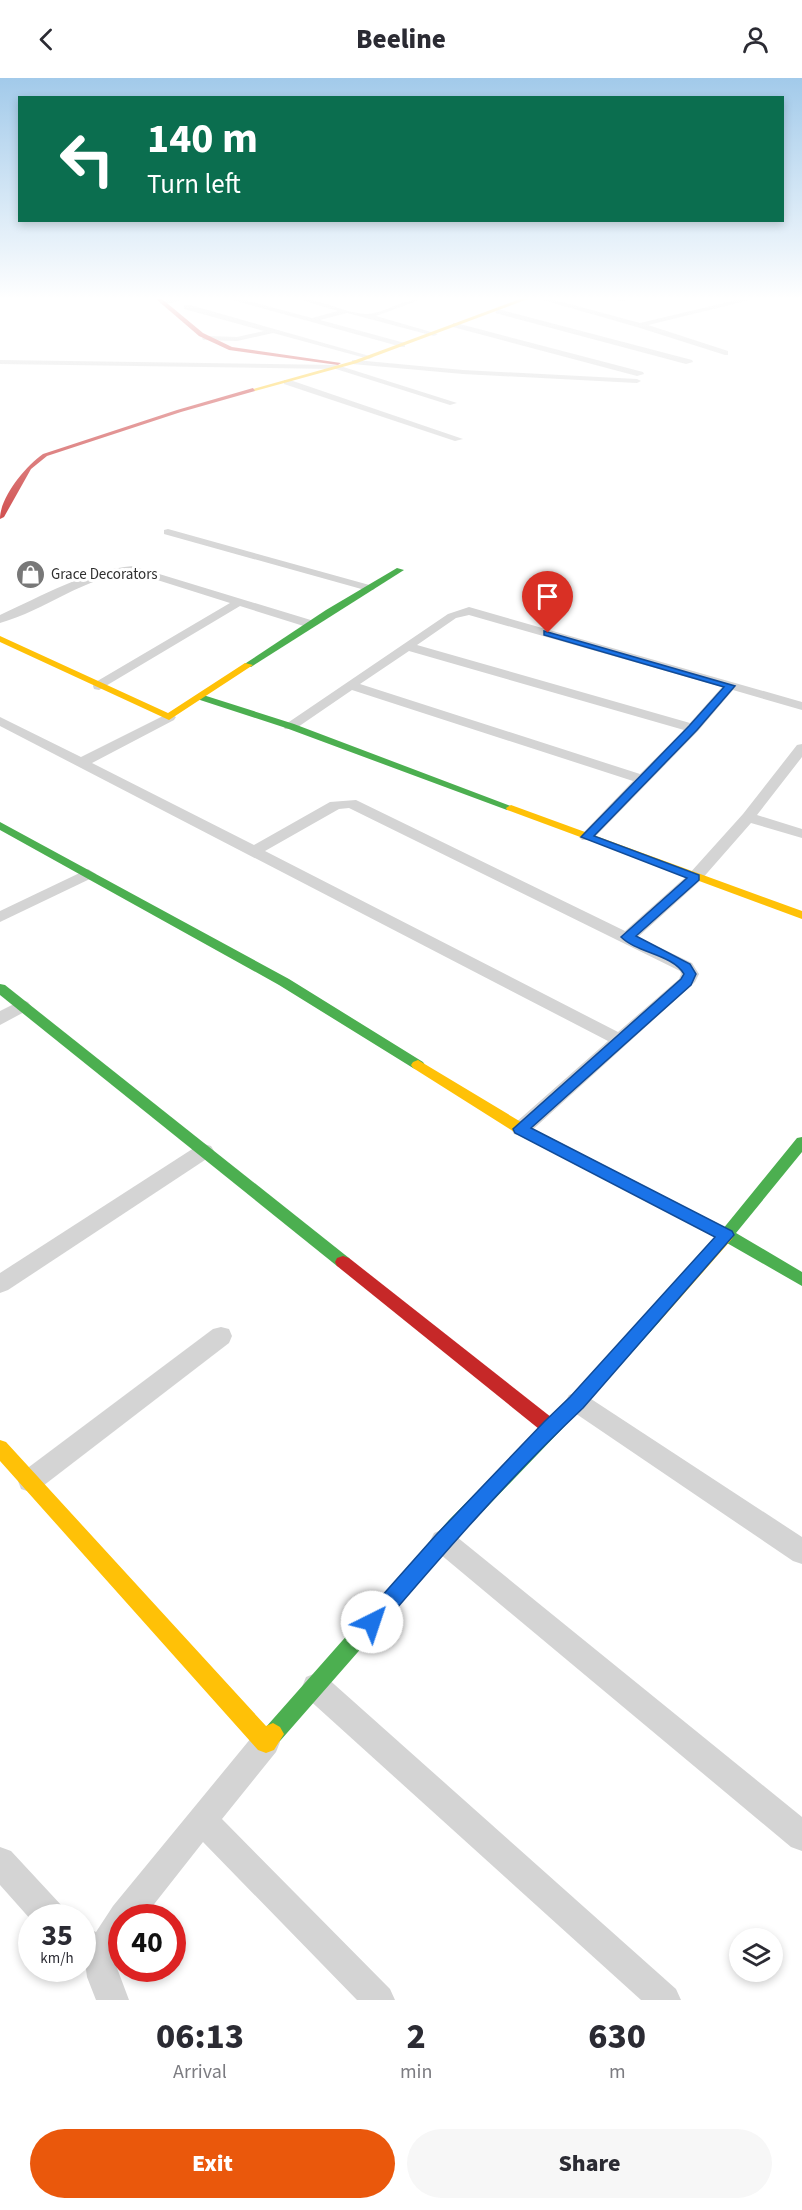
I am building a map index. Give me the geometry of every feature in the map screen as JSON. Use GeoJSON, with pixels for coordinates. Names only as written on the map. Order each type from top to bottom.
{"type":"FeatureCollection","features":[{"type":"Feature","properties":{"kind":"street"},"geometry":{"type":"LineString","coordinates":[[0,517],[28,468],[33,462],[45,456],[178,411],[262,389]]}},
{"type":"Feature","properties":{"kind":"street"},"geometry":{"type":"LineString","coordinates":[[307,389],[458,439]]}},
{"type":"Feature","properties":{"kind":"street"},"geometry":{"type":"LineString","coordinates":[[414,389],[453,403]]}},
{"type":"Feature","properties":{"kind":"street"},"geometry":{"type":"LineString","coordinates":[[168,532],[369,588]]}},
{"type":"Feature","properties":{"kind":"street"},"geometry":{"type":"LineString","coordinates":[[0,619],[124,568],[310,624]]}},
{"type":"Feature","properties":{"kind":"street"},"geometry":{"type":"LineString","coordinates":[[80,763],[170,717],[310,624],[400,570]]}},
{"type":"Feature","properties":{"kind":"street"},"geometry":{"type":"LineString","coordinates":[[99,686],[239,602]]}},
{"type":"Feature","properties":{"kind":"street"},"geometry":{"type":"LineString","coordinates":[[290,726],[452,616],[469,611],[802,706]]}},
{"type":"Feature","properties":{"kind":"street"},"geometry":{"type":"LineString","coordinates":[[0,639],[170,717]]}},
{"type":"Feature","properties":{"kind":"street"},"geometry":{"type":"LineString","coordinates":[[407,646],[693,728]]}},
{"type":"Feature","properties":{"kind":"street"},"geometry":{"type":"LineString","coordinates":[[350,685],[449,716],[553,753],[643,780]]}},
{"type":"Feature","properties":{"kind":"street"},"geometry":{"type":"LineString","coordinates":[[587,837],[693,728],[730,686]]}},
{"type":"Feature","properties":{"kind":"street"},"geometry":{"type":"LineString","coordinates":[[200,697],[290,726],[802,915]]}},
{"type":"Feature","properties":{"kind":"street"},"geometry":{"type":"LineString","coordinates":[[0,722],[620,1040]]}},
{"type":"Feature","properties":{"kind":"street"},"geometry":{"type":"LineString","coordinates":[[628,937],[695,877],[796,764],[802,748]]}},
{"type":"Feature","properties":{"kind":"street"},"geometry":{"type":"LineString","coordinates":[[253,852],[335,805],[351,803],[686,967],[690,974],[686,982],[521,1129]]}},
{"type":"Feature","properties":{"kind":"street"},"geometry":{"type":"LineString","coordinates":[[748,817],[802,834]]}},
{"type":"Feature","properties":{"kind":"street"},"geometry":{"type":"LineString","coordinates":[[0,825],[284,982],[521,1129],[726,1235],[802,1280]]}},
{"type":"Feature","properties":{"kind":"street"},"geometry":{"type":"LineString","coordinates":[[0,916],[88,874]]}},
{"type":"Feature","properties":{"kind":"street"},"geometry":{"type":"LineString","coordinates":[[0,988],[550,1427]]}},
{"type":"Feature","properties":{"kind":"street"},"geometry":{"type":"LineString","coordinates":[[0,1019],[22,1006]]}},
{"type":"Feature","properties":{"kind":"street"},"geometry":{"type":"LineString","coordinates":[[134,1904],[266,1742],[443,1541],[550,1427],[577,1402],[726,1235],[802,1142]]}},
{"type":"Feature","properties":{"kind":"street"},"geometry":{"type":"LineString","coordinates":[[0,1284],[204,1151]]}},
{"type":"Feature","properties":{"kind":"street"},"geometry":{"type":"LineString","coordinates":[[30,1481],[221,1336]]}},
{"type":"Feature","properties":{"kind":"street"},"geometry":{"type":"LineString","coordinates":[[577,1402],[802,1552]]}},
{"type":"Feature","properties":{"kind":"street"},"geometry":{"type":"LineString","coordinates":[[0,1448],[266,1742]]}},
{"type":"Feature","properties":{"kind":"street"},"geometry":{"type":"LineString","coordinates":[[443,1541],[802,1836]]}},
{"type":"Feature","properties":{"kind":"street"},"geometry":{"type":"LineString","coordinates":[[315,1687],[665,2000]]}},
{"type":"Feature","properties":{"kind":"street"},"geometry":{"type":"LineString","coordinates":[[202,1820],[379,2000]]}},
{"type":"Feature","properties":{"kind":"street"},"geometry":{"type":"LineString","coordinates":[[0,1862],[36,1904]]}},
{"type":"Feature","properties":{"kind":"street"},"geometry":{"type":"LineString","coordinates":[[96,1943],[108,1933]]}},
{"type":"Feature","properties":{"kind":"street"},"geometry":{"type":"LineString","coordinates":[[96,1962],[102,1980],[113,2000]]}},
{"type":"Feature","properties":{"kind":"traffic: fast"},"geometry":{"type":"LineString","coordinates":[[248,665],[329,612],[400,570]]}},
{"type":"Feature","properties":{"kind":"traffic: fast"},"geometry":{"type":"LineString","coordinates":[[200,697],[290,726],[511,808]]}},
{"type":"Feature","properties":{"kind":"traffic: fast"},"geometry":{"type":"LineString","coordinates":[[0,825],[284,982],[418,1065]]}},
{"type":"Feature","properties":{"kind":"traffic: fast"},"geometry":{"type":"LineString","coordinates":[[0,988],[343,1262]]}},
{"type":"Feature","properties":{"kind":"traffic: fast"},"geometry":{"type":"LineString","coordinates":[[802,1142],[726,1235],[802,1280]]}},
{"type":"Feature","properties":{"kind":"traffic: fast"},"geometry":{"type":"LineString","coordinates":[[273,1734],[456,1526],[577,1402],[654,1316]]}},
{"type":"Feature","properties":{"kind":"traffic: slow"},"geometry":{"type":"LineString","coordinates":[[253,390],[258,389]]}},
{"type":"Feature","properties":{"kind":"traffic: slow"},"geometry":{"type":"LineString","coordinates":[[0,639],[169,717],[248,665]]}},
{"type":"Feature","properties":{"kind":"traffic: slow"},"geometry":{"type":"LineString","coordinates":[[511,808],[802,915]]}},
{"type":"Feature","properties":{"kind":"traffic: slow"},"geometry":{"type":"LineString","coordinates":[[418,1065],[521,1129],[726,1235],[654,1316]]}},
{"type":"Feature","properties":{"kind":"traffic: slow"},"geometry":{"type":"LineString","coordinates":[[0,1448],[266,1742],[273,1734]]}},
{"type":"Feature","properties":{"kind":"traffic: jam"},"geometry":{"type":"LineString","coordinates":[[0,517],[28,468],[45,455],[179,411],[253,390]]}},
{"type":"Feature","properties":{"kind":"traffic: jam"},"geometry":{"type":"LineString","coordinates":[[343,1262],[550,1427]]}},
{"type":"Feature","properties":{"kind":"place","name":"Grace Decorators"},"geometry":{"type":"Point","coordinates":[30,574]}},
{"type":"Feature","properties":{"kind":"route"},"geometry":{"type":"LineString","coordinates":[[372,1622],[443,1541],[550,1427],[577,1402],[726,1235],[521,1129],[686,982],[690,974],[686,967],[675,960],[628,937],[695,877],[587,837],[693,728],[730,686],[548,633]]}}]}
